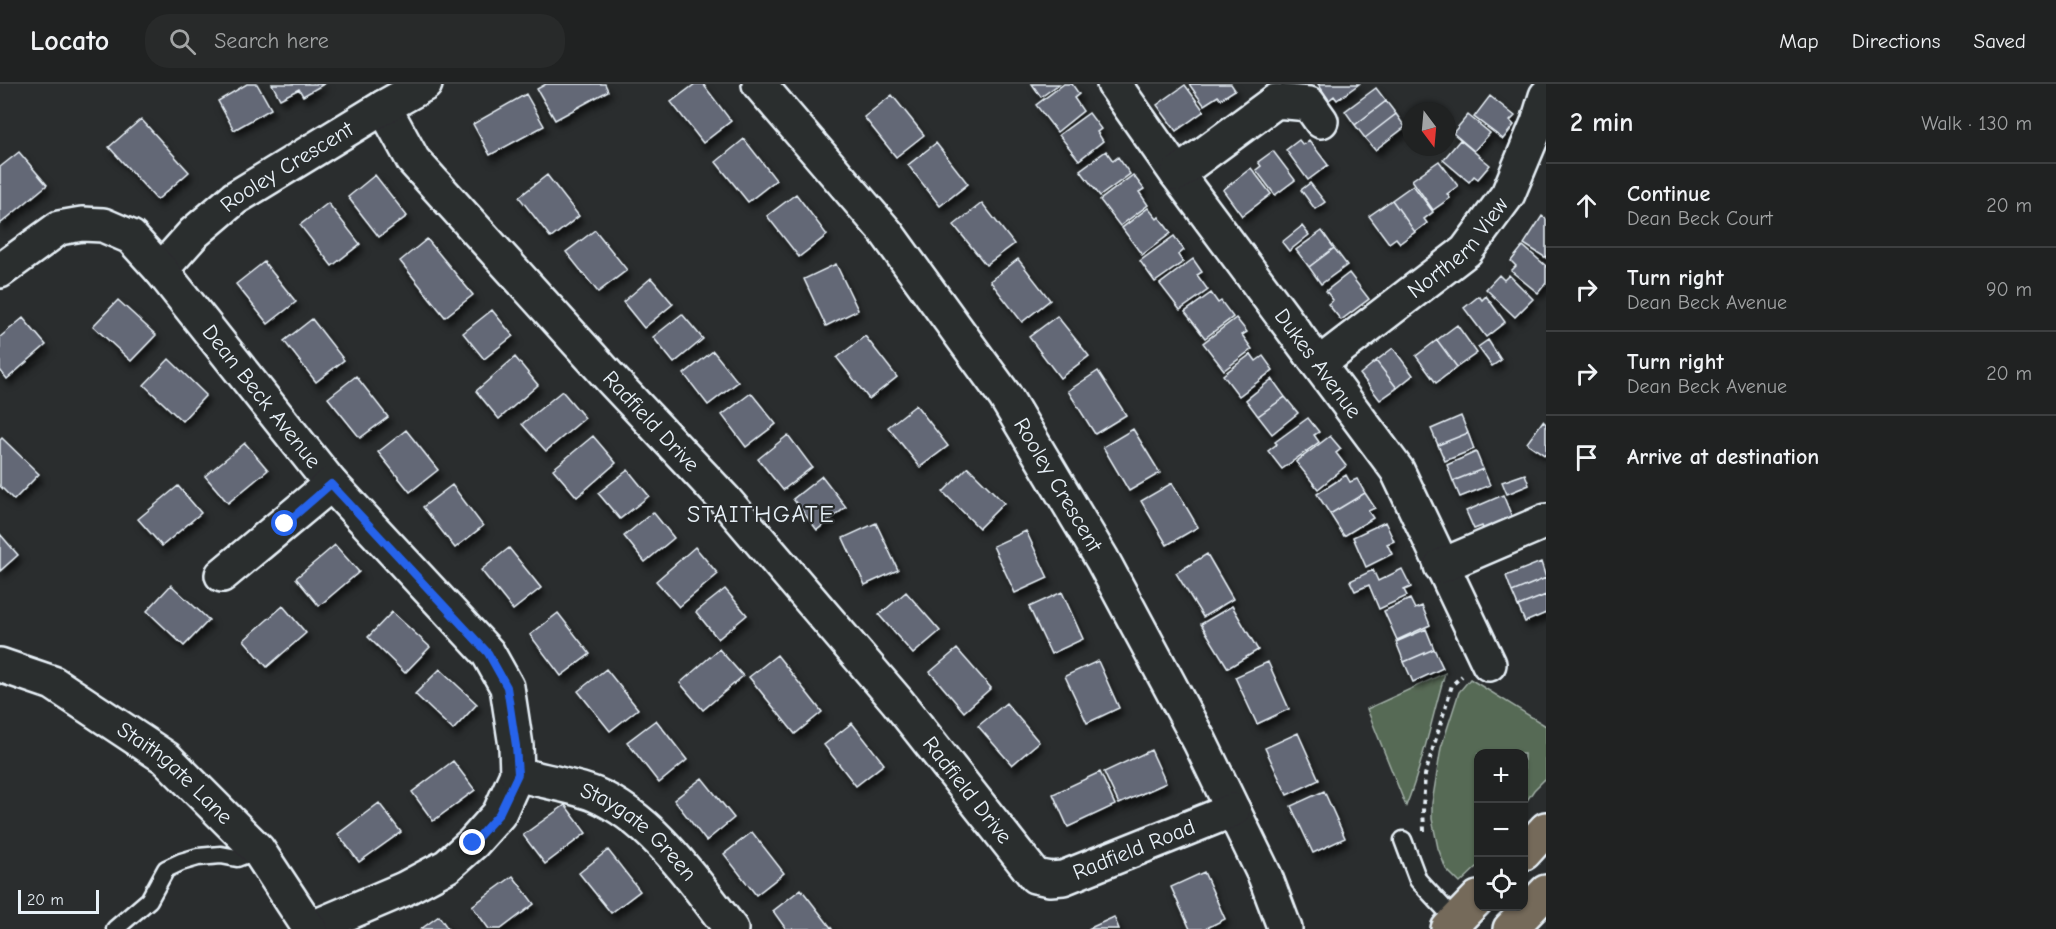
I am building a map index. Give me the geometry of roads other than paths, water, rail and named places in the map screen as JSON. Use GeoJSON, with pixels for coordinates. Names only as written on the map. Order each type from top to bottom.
{"type":"FeatureCollection","features":[{"type":"Feature","properties":{"kind":"highway"},"geometry":{"type":"LineString","coordinates":[[1528,849],[1546,829]]}},
{"type":"Feature","properties":{"kind":"street","name":"Rooley Crescent"},"geometry":{"type":"LineString","coordinates":[[759,84],[886,232],[1005,396],[1102,559],[1200,742],[1265,876],[1285,929]]}},
{"type":"Feature","properties":{"kind":"street","name":"Dukes Avenue"},"geometry":{"type":"LineString","coordinates":[[1114,84],[1397,470],[1489,663]]}},
{"type":"Feature","properties":{"kind":"street","name":"Rooley Crescent"},"geometry":{"type":"LineString","coordinates":[[161,270],[194,233],[235,198],[402,93]]}},
{"type":"Feature","properties":{"kind":"street","name":"Radfield Drive"},"geometry":{"type":"LineString","coordinates":[[402,93],[413,160],[612,380],[725,500],[897,701],[1035,876]]}},
{"type":"Feature","properties":{"kind":"street","name":"Northern View"},"geometry":{"type":"LineString","coordinates":[[1319,364],[1466,252],[1508,194],[1538,122],[1546,96]]}},
{"type":"Feature","properties":{"kind":"street"},"geometry":{"type":"LineString","coordinates":[[1178,174],[1276,101],[1309,104],[1321,121]]}},
{"type":"Feature","properties":{"kind":"street","name":"Dean Beck Avenue"},"geometry":{"type":"LineString","coordinates":[[0,271],[59,228],[82,224],[103,225],[131,237],[161,270],[331,484],[488,653],[507,687],[518,774],[499,814],[473,843],[447,866],[404,889],[310,929]]}},
{"type":"Feature","properties":{"kind":"street"},"geometry":{"type":"LineString","coordinates":[[222,575],[331,484]]}},
{"type":"Feature","properties":{"kind":"street"},"geometry":{"type":"LineString","coordinates":[[1441,566],[1546,521]]}},
{"type":"Feature","properties":{"kind":"street","name":"Staithgate Lane"},"geometry":{"type":"LineString","coordinates":[[0,665],[53,683],[166,758],[258,850],[310,929]]}},
{"type":"Feature","properties":{"kind":"street","name":"Staygate Green"},"geometry":{"type":"LineString","coordinates":[[518,774],[593,794],[620,809],[646,828],[686,870],[731,929]]}},
{"type":"Feature","properties":{"kind":"street","name":"Radfield Road"},"geometry":{"type":"LineString","coordinates":[[1035,876],[1050,879],[1063,878],[1233,810]]}},
{"type":"Feature","properties":{"kind":"lane"},"geometry":{"type":"LineString","coordinates":[[1403,840],[1418,880],[1461,916]]}},
{"type":"Feature","properties":{"kind":"lane"},"geometry":{"type":"LineString","coordinates":[[115,929],[149,900],[166,869],[198,857],[221,855],[237,858],[258,850]]}},
{"type":"Feature","properties":{"kind":"district","name":"STAITHGATE"},"geometry":{"type":"Point","coordinates":[761,514]}}]}
